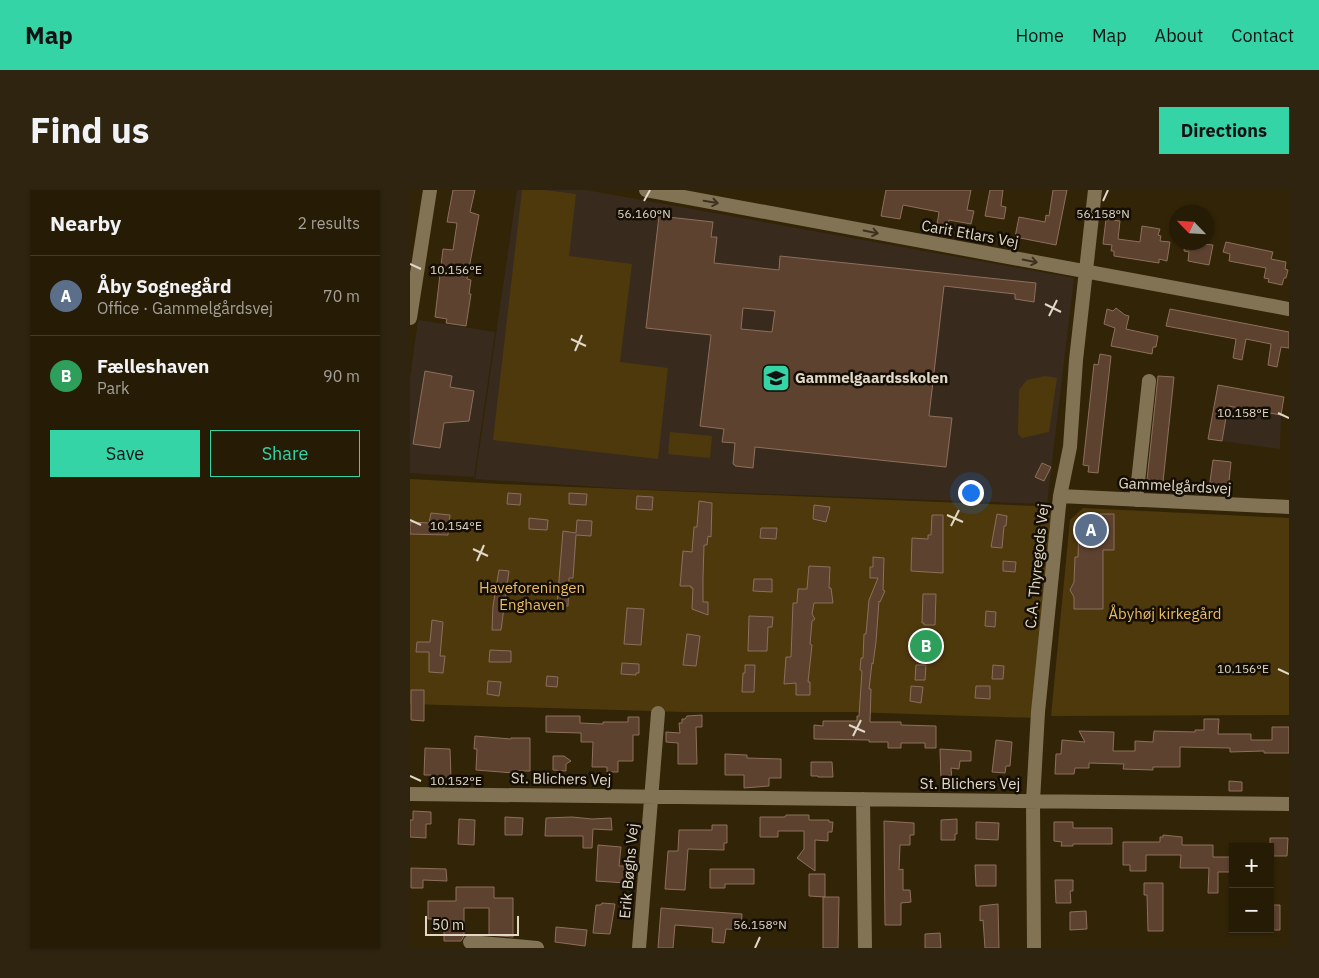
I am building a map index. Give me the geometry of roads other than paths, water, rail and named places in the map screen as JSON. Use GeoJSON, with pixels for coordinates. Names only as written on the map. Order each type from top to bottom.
{"type":"FeatureCollection","features":[{"type":"Feature","properties":{"kind":"street"},"geometry":{"type":"LineString","coordinates":[[410,318],[430,190]]}},
{"type":"Feature","properties":{"kind":"street","name":"Carit Etlars Vej"},"geometry":{"type":"LineString","coordinates":[[646,190],[1289,309]]}},
{"type":"Feature","properties":{"kind":"street","name":"C.A. Thyregods Vej"},"geometry":{"type":"LineString","coordinates":[[1034,948],[1033,801],[1038,712],[1060,496],[1070,448],[1076,360],[1095,190]]}},
{"type":"Feature","properties":{"kind":"street"},"geometry":{"type":"LineString","coordinates":[[1136,500],[1149,381]]}},
{"type":"Feature","properties":{"kind":"street","name":"Gammelgårdsvej"},"geometry":{"type":"LineString","coordinates":[[1060,496],[1289,507]]}},
{"type":"Feature","properties":{"kind":"street"},"geometry":{"type":"LineString","coordinates":[[651,796],[658,713]]}},
{"type":"Feature","properties":{"kind":"street","name":"St. Blichers Vej"},"geometry":{"type":"LineString","coordinates":[[410,794],[1289,804]]}},
{"type":"Feature","properties":{"kind":"street","name":"Erik Bøghs Vej"},"geometry":{"type":"LineString","coordinates":[[639,948],[651,796]]}},
{"type":"Feature","properties":{"kind":"street"},"geometry":{"type":"LineString","coordinates":[[863,799],[865,948]]}},
{"type":"Feature","properties":{"kind":"street"},"geometry":{"type":"LineString","coordinates":[[470,942],[537,948]]}},
{"type":"Feature","properties":{"kind":"place","name":"Gammelgaardsskolen"},"geometry":{"type":"Point","coordinates":[776,378]}},
{"type":"Feature","properties":{"kind":"place","name":"Åby Sognegård"},"geometry":{"type":"Point","coordinates":[1091,530]}},
{"type":"Feature","properties":{"kind":"place","name":"Fælleshaven"},"geometry":{"type":"Point","coordinates":[926,646]}},
{"type":"Feature","properties":{"kind":"park label","name":"Haveforeningen Enghaven"},"geometry":{"type":"Point","coordinates":[532,596]}},
{"type":"Feature","properties":{"kind":"park label","name":"Åbyhøj kirkegård"},"geometry":{"type":"Point","coordinates":[1165,614]}}]}
